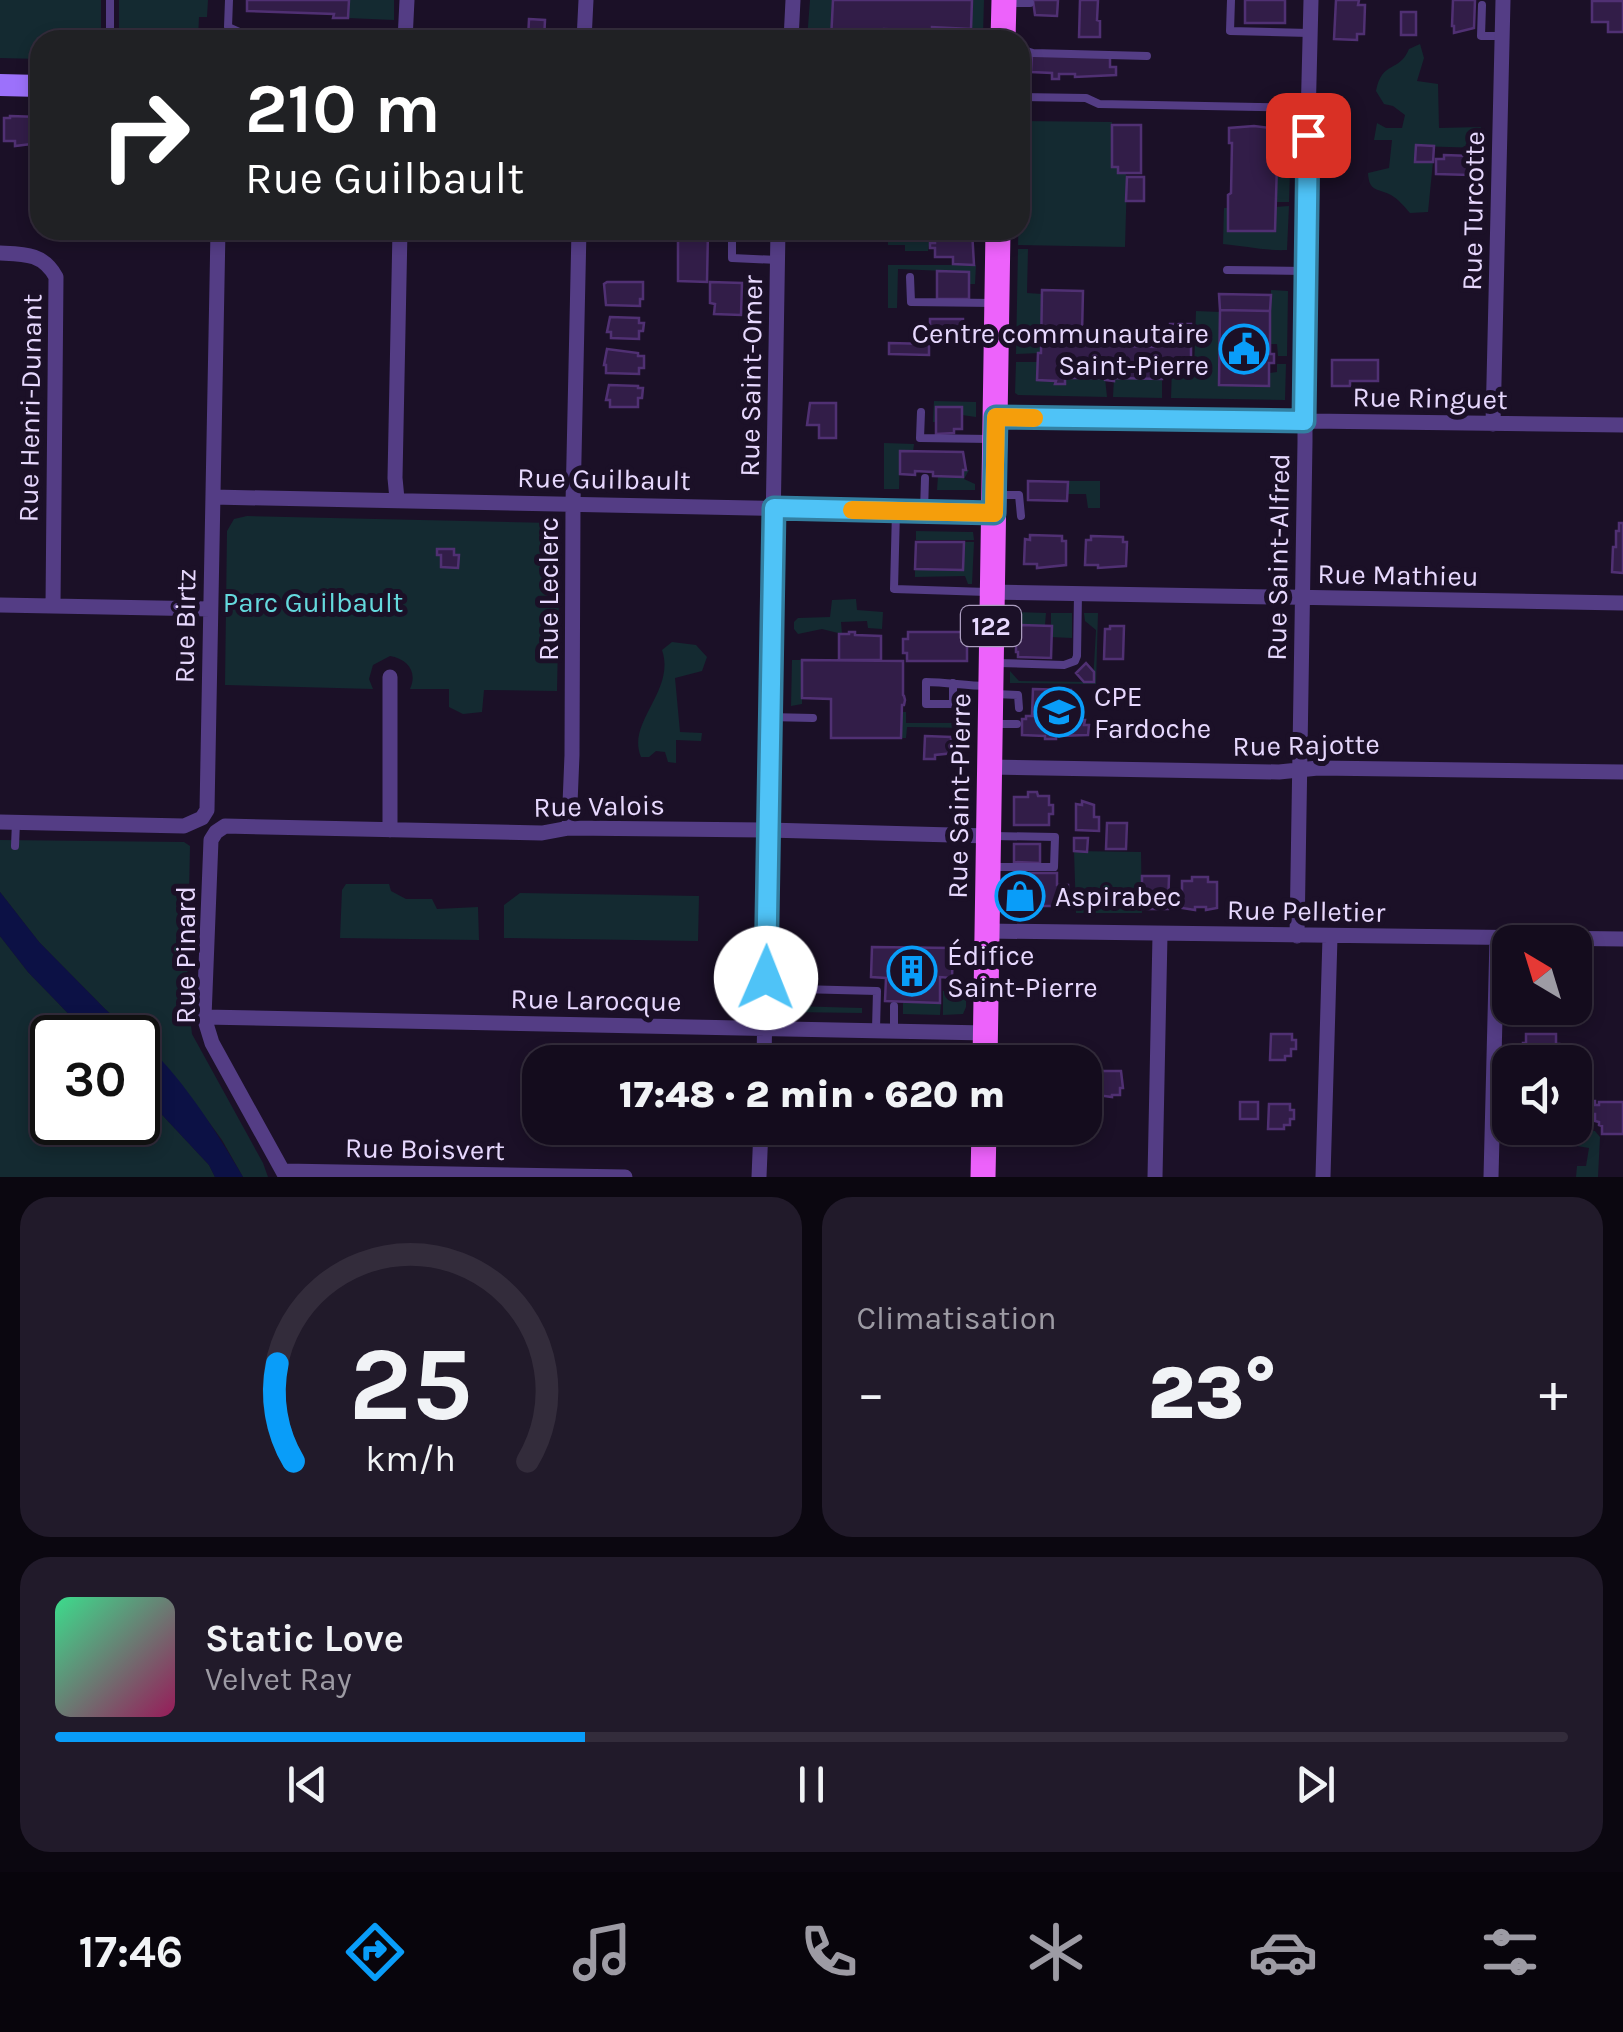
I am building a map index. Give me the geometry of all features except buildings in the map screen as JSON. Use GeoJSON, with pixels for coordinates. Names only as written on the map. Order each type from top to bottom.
{"type":"FeatureCollection","features":[{"type":"Feature","properties":{"kind":"main road"},"geometry":{"type":"LineString","coordinates":[[1006,30],[1013,2]]}},
{"type":"Feature","properties":{"kind":"main road","name":"Rue Saint-Pierre"},"geometry":{"type":"LineString","coordinates":[[986,1045],[998,240]]}},
{"type":"Feature","properties":{"kind":"main road"},"geometry":{"type":"LineString","coordinates":[[983,1177],[984,1145]]}},
{"type":"Feature","properties":{"kind":"street"},"geometry":{"type":"LineString","coordinates":[[405,30],[407,0]]}},
{"type":"Feature","properties":{"kind":"street"},"geometry":{"type":"LineString","coordinates":[[584,30],[586,0]]}},
{"type":"Feature","properties":{"kind":"street"},"geometry":{"type":"LineString","coordinates":[[792,30],[793,0]]}},
{"type":"Feature","properties":{"kind":"street","name":"Rue Saint-Alfred"},"geometry":{"type":"LineString","coordinates":[[1297,936],[1311,0]]}},
{"type":"Feature","properties":{"kind":"street","name":"Rue Turcotte"},"geometry":{"type":"LineString","coordinates":[[1493,424],[1503,0]]}},
{"type":"Feature","properties":{"kind":"street"},"geometry":{"type":"LineString","coordinates":[[0,85],[30,86]]}},
{"type":"Feature","properties":{"kind":"street","name":"Rue Birtz"},"geometry":{"type":"LineString","coordinates":[[8,822],[184,826],[202,818],[207,804],[218,240]]}},
{"type":"Feature","properties":{"kind":"street"},"geometry":{"type":"LineString","coordinates":[[397,499],[400,240]]}},
{"type":"Feature","properties":{"kind":"street","name":"Rue Leclerc"},"geometry":{"type":"LineString","coordinates":[[569,828],[579,240]]}},
{"type":"Feature","properties":{"kind":"street","name":"Rue Saint-Omer"},"geometry":{"type":"LineString","coordinates":[[764,1045],[778,240]]}},
{"type":"Feature","properties":{"kind":"street","name":"Rue Henri-Dunant"},"geometry":{"type":"LineString","coordinates":[[0,253],[41,258],[56,280],[53,606]]}},
{"type":"Feature","properties":{"kind":"street","name":"Rue Ringuet"},"geometry":{"type":"LineString","coordinates":[[996,428],[1304,421],[1623,425]]}},
{"type":"Feature","properties":{"kind":"street","name":"Rue Guilbault"},"geometry":{"type":"LineString","coordinates":[[214,496],[924,512],[994,504]]}},
{"type":"Feature","properties":{"kind":"street","name":"Rue Mathieu"},"geometry":{"type":"LineString","coordinates":[[992,592],[1623,603]]}},
{"type":"Feature","properties":{"kind":"street"},"geometry":{"type":"LineString","coordinates":[[0,605],[210,610]]}},
{"type":"Feature","properties":{"kind":"street"},"geometry":{"type":"LineString","coordinates":[[390,678],[390,830]]}},
{"type":"Feature","properties":{"kind":"street","name":"Rue Rajotte"},"geometry":{"type":"LineString","coordinates":[[990,767],[1623,772]]}},
{"type":"Feature","properties":{"kind":"street","name":"Rue Valois"},"geometry":{"type":"LineString","coordinates":[[214,834],[230,824],[542,833],[569,828],[989,836]]}},
{"type":"Feature","properties":{"kind":"street","name":"Rue Pinard"},"geometry":{"type":"LineString","coordinates":[[214,834],[204,1017],[212,1044],[285,1174]]}},
{"type":"Feature","properties":{"kind":"street","name":"Rue Pelletier"},"geometry":{"type":"LineString","coordinates":[[988,931],[1492,938]]}},
{"type":"Feature","properties":{"kind":"street"},"geometry":{"type":"LineString","coordinates":[[1155,1177],[1160,935]]}},
{"type":"Feature","properties":{"kind":"street"},"geometry":{"type":"LineString","coordinates":[[1323,1177],[1330,937]]}},
{"type":"Feature","properties":{"kind":"street","name":"Rue Pelletier"},"geometry":{"type":"LineString","coordinates":[[1592,939],[1623,939]]}},
{"type":"Feature","properties":{"kind":"street","name":"Rue Larocque"},"geometry":{"type":"LineString","coordinates":[[204,1017],[986,1033]]}},
{"type":"Feature","properties":{"kind":"street"},"geometry":{"type":"LineString","coordinates":[[1492,1177],[1495,1025]]}},
{"type":"Feature","properties":{"kind":"street"},"geometry":{"type":"LineString","coordinates":[[760,1177],[761,1145]]}},
{"type":"Feature","properties":{"kind":"street","name":"Rue Boisvert"},"geometry":{"type":"LineString","coordinates":[[285,1174],[625,1177]]}},
{"type":"Feature","properties":{"kind":"lane"},"geometry":{"type":"LineString","coordinates":[[110,0],[110,30]]}},
{"type":"Feature","properties":{"kind":"lane"},"geometry":{"type":"LineString","coordinates":[[229,0],[228,27],[232,30]]}},
{"type":"Feature","properties":{"kind":"lane"},"geometry":{"type":"LineString","coordinates":[[1231,0],[1230,31],[1310,33]]}},
{"type":"Feature","properties":{"kind":"lane"},"geometry":{"type":"LineString","coordinates":[[1482,5],[1481,36],[1502,36]]}},
{"type":"Feature","properties":{"kind":"lane"},"geometry":{"type":"LineString","coordinates":[[1030,52],[1148,56]]}},
{"type":"Feature","properties":{"kind":"lane"},"geometry":{"type":"LineString","coordinates":[[1030,97],[1086,98],[1099,104],[1308,108]]}},
{"type":"Feature","properties":{"kind":"lane"},"geometry":{"type":"LineString","coordinates":[[732,240],[732,258],[778,260]]}},
{"type":"Feature","properties":{"kind":"lane"},"geometry":{"type":"LineString","coordinates":[[1227,270],[1305,271]]}},
{"type":"Feature","properties":{"kind":"lane"},"geometry":{"type":"LineString","coordinates":[[910,277],[910,302],[997,303]]}},
{"type":"Feature","properties":{"kind":"lane"},"geometry":{"type":"LineString","coordinates":[[921,412],[920,438],[996,428]]}},
{"type":"Feature","properties":{"kind":"lane"},"geometry":{"type":"LineString","coordinates":[[924,512],[925,478]]}},
{"type":"Feature","properties":{"kind":"lane"},"geometry":{"type":"LineString","coordinates":[[994,504],[1019,495],[1022,516]]}},
{"type":"Feature","properties":{"kind":"lane"},"geometry":{"type":"LineString","coordinates":[[896,511],[894,589],[992,592]]}},
{"type":"Feature","properties":{"kind":"lane"},"geometry":{"type":"LineString","coordinates":[[954,683],[953,704],[926,704],[926,682],[991,681],[1064,664],[1078,665],[1078,594]]}},
{"type":"Feature","properties":{"kind":"lane"},"geometry":{"type":"LineString","coordinates":[[991,681],[1016,694],[1019,708]]}},
{"type":"Feature","properties":{"kind":"lane"},"geometry":{"type":"LineString","coordinates":[[769,717],[814,718]]}},
{"type":"Feature","properties":{"kind":"lane"},"geometry":{"type":"LineString","coordinates":[[990,724],[1017,724]]}},
{"type":"Feature","properties":{"kind":"lane"},"geometry":{"type":"LineString","coordinates":[[8,822],[15,846]]}},
{"type":"Feature","properties":{"kind":"lane"},"geometry":{"type":"LineString","coordinates":[[988,867],[1054,867],[1054,837],[989,836]]}},
{"type":"Feature","properties":{"kind":"lane"},"geometry":{"type":"LineString","coordinates":[[766,978],[799,978],[798,989],[876,990],[876,1031]]}},
{"type":"Feature","properties":{"kind":"lane"},"geometry":{"type":"LineString","coordinates":[[894,1006],[894,1031]]}},
{"type":"Feature","properties":{"kind":"green space"},"geometry":{"type":"Polygon","coordinates":[[[0,0],[101,0],[101,30],[30,30],[30,59],[0,58],[0,0]]]}},
{"type":"Feature","properties":{"kind":"green space"},"geometry":{"type":"Polygon","coordinates":[[[119,0],[208,0],[207,17],[199,17],[198,30],[119,30],[119,0]]]}},
{"type":"Feature","properties":{"kind":"green space"},"geometry":{"type":"Polygon","coordinates":[[[349,0],[394,0],[394,20],[348,18],[349,0]]]}},
{"type":"Feature","properties":{"kind":"green space"},"geometry":{"type":"Polygon","coordinates":[[[810,0],[833,0],[832,30],[808,30],[810,0]]]}},
{"type":"Feature","properties":{"kind":"green space"},"geometry":{"type":"Polygon","coordinates":[[[972,0],[984,0],[983,30],[972,30],[972,0]]]}},
{"type":"Feature","properties":{"kind":"green space"},"geometry":{"type":"Polygon","coordinates":[[[1420,44],[1424,58],[1417,81],[1438,84],[1439,128],[1481,127],[1481,148],[1416,146],[1415,161],[1433,162],[1428,212],[1410,213],[1394,197],[1372,186],[1368,173],[1389,168],[1392,140],[1374,140],[1377,123],[1386,128],[1402,128],[1405,115],[1384,104],[1376,91],[1379,81],[1409,49],[1420,44]]]}},
{"type":"Feature","properties":{"kind":"green space"},"geometry":{"type":"Polygon","coordinates":[[[1030,121],[1112,122],[1112,166],[1127,177],[1125,247],[1018,245],[1018,240],[1030,240],[1030,121]]]}},
{"type":"Feature","properties":{"kind":"green space"},"geometry":{"type":"Polygon","coordinates":[[[1278,139],[1291,139],[1289,202],[1275,202],[1278,139]]]}},
{"type":"Feature","properties":{"kind":"green space"},"geometry":{"type":"Polygon","coordinates":[[[1289,206],[1287,250],[1223,244],[1224,208],[1228,208],[1228,231],[1274,231],[1275,207],[1289,206]]]}},
{"type":"Feature","properties":{"kind":"green space"},"geometry":{"type":"Polygon","coordinates":[[[888,240],[930,240],[928,251],[905,251],[905,245],[888,245],[888,240]]]}},
{"type":"Feature","properties":{"kind":"green space"},"geometry":{"type":"Polygon","coordinates":[[[1018,249],[1028,249],[1027,293],[1042,294],[1041,353],[1016,354],[1018,249]]]}},
{"type":"Feature","properties":{"kind":"green space"},"geometry":{"type":"Polygon","coordinates":[[[888,265],[976,265],[975,284],[969,284],[968,272],[898,269],[897,308],[888,308],[888,265]]]}},
{"type":"Feature","properties":{"kind":"green space"},"geometry":{"type":"Polygon","coordinates":[[[1271,290],[1288,291],[1287,356],[1278,356],[1277,344],[1270,344],[1271,290]]]}},
{"type":"Feature","properties":{"kind":"green space"},"geometry":{"type":"Polygon","coordinates":[[[1196,311],[1220,312],[1219,385],[1269,386],[1269,373],[1277,372],[1277,364],[1286,364],[1285,400],[1171,398],[1172,367],[1194,370],[1196,311]]]}},
{"type":"Feature","properties":{"kind":"green space"},"geometry":{"type":"Polygon","coordinates":[[[1016,362],[1038,362],[1038,380],[1056,384],[1064,384],[1065,378],[1105,378],[1107,397],[1018,395],[1016,362]]]}},
{"type":"Feature","properties":{"kind":"green space"},"geometry":{"type":"Polygon","coordinates":[[[1114,378],[1162,379],[1162,398],[1113,397],[1114,378]]]}},
{"type":"Feature","properties":{"kind":"green space"},"geometry":{"type":"Polygon","coordinates":[[[934,401],[976,402],[976,417],[962,415],[962,407],[937,407],[933,422],[934,401]]]}},
{"type":"Feature","properties":{"kind":"green space"},"geometry":{"type":"Polygon","coordinates":[[[884,443],[914,444],[913,452],[900,452],[899,489],[884,489],[884,443]]]}},
{"type":"Feature","properties":{"kind":"green space"},"geometry":{"type":"Polygon","coordinates":[[[963,470],[969,470],[964,479],[975,484],[975,490],[937,490],[938,476],[963,477],[963,470]]]}},
{"type":"Feature","properties":{"kind":"green space"},"geometry":{"type":"Polygon","coordinates":[[[1068,481],[1100,481],[1100,508],[1088,508],[1086,494],[1068,494],[1068,481]]]}},
{"type":"Feature","properties":{"kind":"green space","name":"Parc Guilbault"},"geometry":{"type":"Polygon","coordinates":[[[247,516],[552,523],[557,527],[560,542],[557,691],[484,690],[482,712],[463,714],[449,707],[449,689],[410,689],[413,677],[409,667],[390,656],[373,665],[369,679],[373,689],[225,685],[227,531],[234,519],[247,516]]]}},
{"type":"Feature","properties":{"kind":"green space"},"geometry":{"type":"Polygon","coordinates":[[[916,531],[973,532],[974,540],[916,540],[916,531]]]}},
{"type":"Feature","properties":{"kind":"green space"},"geometry":{"type":"Polygon","coordinates":[[[964,542],[974,542],[972,584],[968,584],[965,576],[915,577],[915,569],[963,570],[964,542]]]}},
{"type":"Feature","properties":{"kind":"green space"},"geometry":{"type":"Polygon","coordinates":[[[856,599],[857,610],[883,612],[882,629],[868,628],[867,621],[841,622],[842,634],[822,629],[798,634],[794,629],[798,618],[830,617],[832,600],[856,599]]]}},
{"type":"Feature","properties":{"kind":"green space"},"geometry":{"type":"Polygon","coordinates":[[[1013,612],[1046,613],[1045,625],[1020,625],[1016,635],[1010,635],[1013,612]]]}},
{"type":"Feature","properties":{"kind":"green space"},"geometry":{"type":"Polygon","coordinates":[[[1051,613],[1072,613],[1072,638],[1051,637],[1051,613]]]}},
{"type":"Feature","properties":{"kind":"green space"},"geometry":{"type":"Polygon","coordinates":[[[1084,613],[1098,613],[1096,684],[1010,683],[1010,671],[1019,681],[1093,682],[1096,630],[1085,621],[1084,613]]]}},
{"type":"Feature","properties":{"kind":"green space"},"geometry":{"type":"Polygon","coordinates":[[[672,642],[696,645],[707,657],[702,671],[675,678],[680,732],[702,733],[701,741],[676,740],[676,763],[668,762],[665,752],[641,757],[638,744],[663,679],[662,650],[672,642]]]}},
{"type":"Feature","properties":{"kind":"green space"},"geometry":{"type":"Polygon","coordinates":[[[792,660],[802,660],[802,704],[791,706],[792,660]]]}},
{"type":"Feature","properties":{"kind":"green space"},"geometry":{"type":"Polygon","coordinates":[[[963,699],[971,699],[971,728],[907,727],[906,738],[901,738],[902,712],[906,712],[906,723],[963,723],[963,699]]]}},
{"type":"Feature","properties":{"kind":"green space"},"geometry":{"type":"Polygon","coordinates":[[[0,840],[184,842],[190,846],[187,990],[192,1034],[268,1177],[243,1177],[222,1140],[160,1060],[160,1015],[112,1015],[39,942],[0,892],[0,840]]]}},
{"type":"Feature","properties":{"kind":"green space"},"geometry":{"type":"Polygon","coordinates":[[[1074,851],[1141,852],[1142,913],[1076,913],[1074,851]]]}},
{"type":"Feature","properties":{"kind":"green space"},"geometry":{"type":"Polygon","coordinates":[[[346,884],[389,884],[391,891],[406,899],[432,899],[437,909],[478,907],[479,940],[340,938],[342,890],[346,884]]]}},
{"type":"Feature","properties":{"kind":"green space"},"geometry":{"type":"Polygon","coordinates":[[[520,893],[699,896],[698,941],[504,938],[504,905],[520,893]]]}},
{"type":"Feature","properties":{"kind":"green space"},"geometry":{"type":"Polygon","coordinates":[[[0,936],[70,1015],[30,1015],[30,1145],[160,1145],[160,1113],[209,1165],[215,1177],[0,1177],[0,936]]]}},
{"type":"Feature","properties":{"kind":"green space"},"geometry":{"type":"Polygon","coordinates":[[[786,987],[791,987],[791,1006],[862,1008],[862,1013],[789,1012],[785,1006],[786,987]]]}},
{"type":"Feature","properties":{"kind":"green space"},"geometry":{"type":"Polygon","coordinates":[[[943,991],[966,991],[963,1014],[943,1015],[943,991]]]}},
{"type":"Feature","properties":{"kind":"green space"},"geometry":{"type":"Polygon","coordinates":[[[903,1002],[941,1002],[940,1015],[903,1014],[903,1002]]]}},
{"type":"Feature","properties":{"kind":"green space"},"geometry":{"type":"Polygon","coordinates":[[[1592,1130],[1600,1137],[1598,1177],[1576,1177],[1577,1166],[1586,1166],[1589,1148],[1577,1146],[1592,1145],[1592,1130]]]}},
{"type":"Feature","properties":{"kind":"shaded area"},"geometry":{"type":"Polygon","coordinates":[[[0,892],[39,942],[112,1015],[70,1015],[0,936],[0,892]]]}},
{"type":"Feature","properties":{"kind":"shaded area"},"geometry":{"type":"Polygon","coordinates":[[[160,1059],[209,1121],[243,1177],[215,1177],[209,1165],[160,1113],[160,1059]]]}},
{"type":"Feature","properties":{"kind":"slow traffic"},"geometry":{"type":"LineString","coordinates":[[852,510],[994,513],[996,417],[1034,418]]}},
{"type":"Feature","properties":{"kind":"place","name":"Centre communautaire Saint-Pierre"},"geometry":{"type":"Point","coordinates":[1244,349]}},
{"type":"Feature","properties":{"kind":"place","name":"CPE Fardoche"},"geometry":{"type":"Point","coordinates":[1059,712]}},
{"type":"Feature","properties":{"kind":"place","name":"Aspirabec"},"geometry":{"type":"Point","coordinates":[1020,896]}},
{"type":"Feature","properties":{"kind":"place","name":"Édifice Saint-Pierre"},"geometry":{"type":"Point","coordinates":[912,971]}},
{"type":"Feature","properties":{"kind":"route"},"geometry":{"type":"LineString","coordinates":[[766,978],[774,508],[994,513],[996,417],[1304,421],[1308,135]]}}]}
